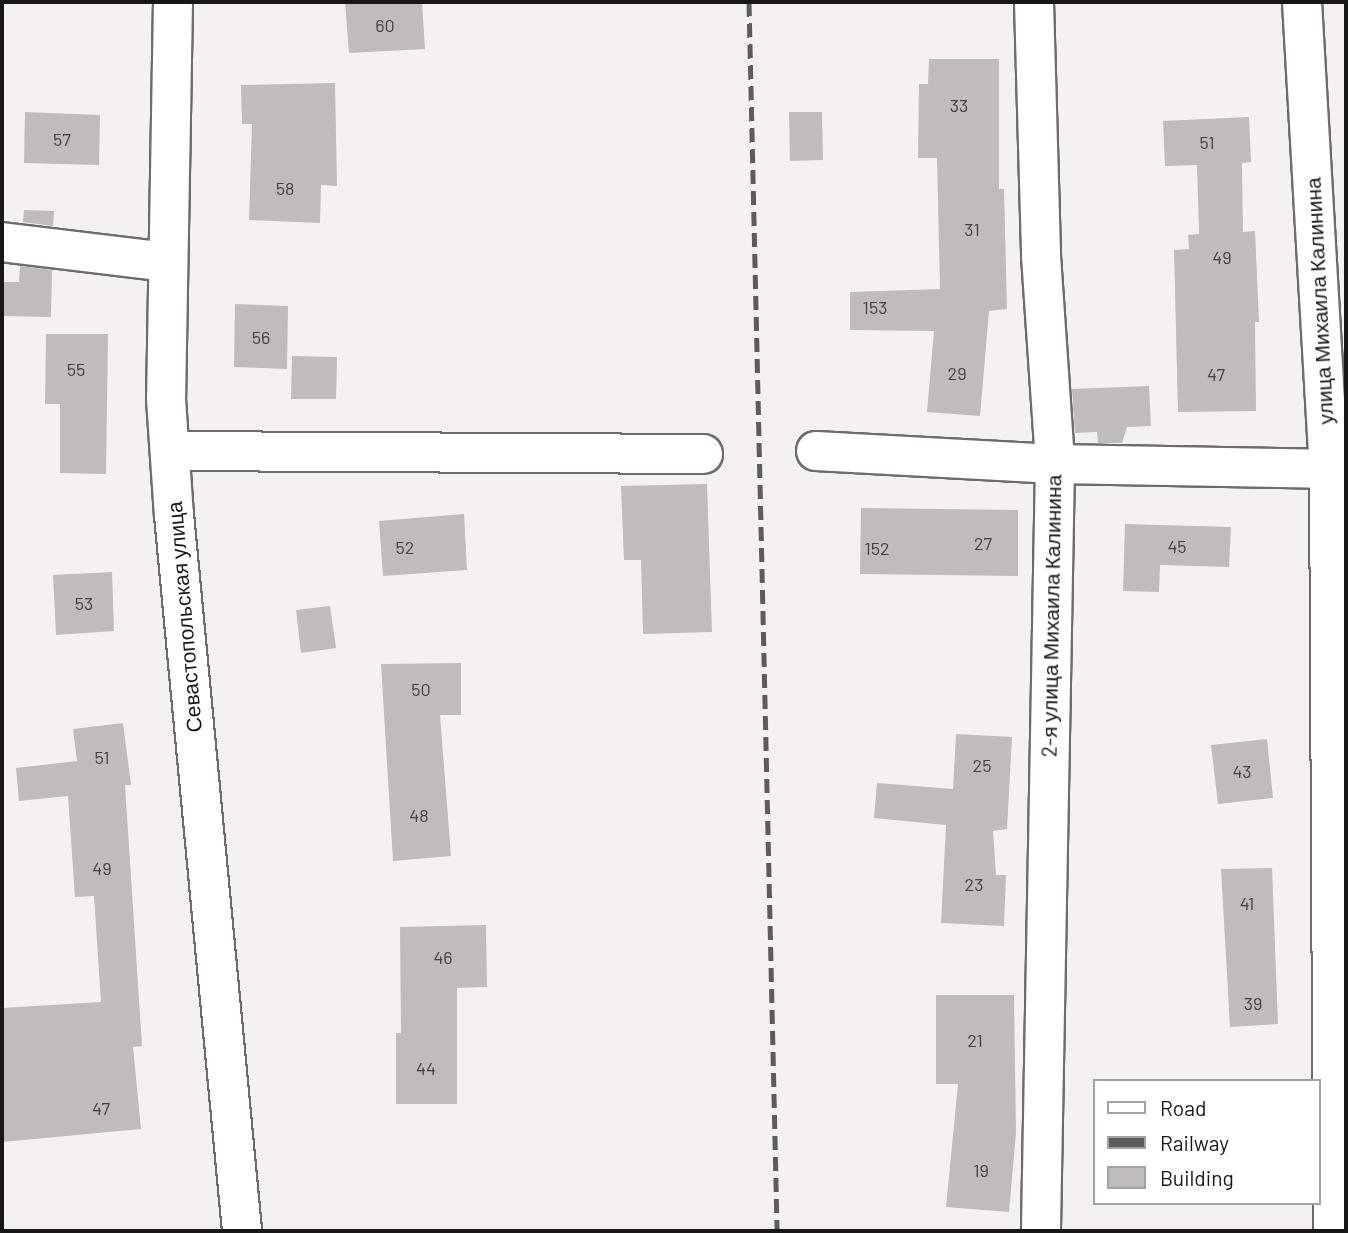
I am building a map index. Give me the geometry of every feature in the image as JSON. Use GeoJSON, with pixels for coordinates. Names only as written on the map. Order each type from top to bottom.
{"type":"FeatureCollection","features":[{"type":"Feature","properties":{"kind":"street","name":"Севастопольская улица"},"geometry":{"type":"LineString","coordinates":[[173,2],[166,399],[243,1231]]}},
{"type":"Feature","properties":{"kind":"street","name":"2-я улица Михаила Калинина"},"geometry":{"type":"LineString","coordinates":[[1034,2],[1041,256],[1055,464],[1041,1231]]}},
{"type":"Feature","properties":{"kind":"street","name":"улица Михаила Калинина"},"geometry":{"type":"LineString","coordinates":[[1302,2],[1338,469],[1333,1231]]}},
{"type":"Feature","properties":{"kind":"street"},"geometry":{"type":"LineString","coordinates":[[2,242],[168,262]]}},
{"type":"Feature","properties":{"kind":"street"},"geometry":{"type":"LineString","coordinates":[[170,451],[704,454]]}},
{"type":"Feature","properties":{"kind":"street"},"geometry":{"type":"LineString","coordinates":[[816,451],[1055,464],[1338,469]]}},
{"type":"Feature","properties":{"kind":"building"},"geometry":{"type":"Polygon","coordinates":[[[345,2],[422,2],[425,49],[349,53],[345,2]]]}},
{"type":"Feature","properties":{"kind":"building"},"geometry":{"type":"Polygon","coordinates":[[[929,59],[999,59],[999,189],[1004,189],[1007,309],[989,311],[980,416],[927,412],[934,331],[850,330],[850,292],[940,289],[937,158],[918,158],[919,84],[928,84],[929,59]]]}},
{"type":"Feature","properties":{"kind":"building"},"geometry":{"type":"Polygon","coordinates":[[[335,83],[337,186],[321,185],[320,223],[249,220],[252,124],[242,124],[241,85],[335,83]]]}},
{"type":"Feature","properties":{"kind":"building"},"geometry":{"type":"Polygon","coordinates":[[[25,112],[100,115],[99,165],[24,163],[25,112]]]}},
{"type":"Feature","properties":{"kind":"building"},"geometry":{"type":"Polygon","coordinates":[[[789,112],[822,112],[823,160],[790,161],[789,112]]]}},
{"type":"Feature","properties":{"kind":"building"},"geometry":{"type":"Polygon","coordinates":[[[1249,117],[1251,162],[1242,163],[1243,232],[1255,231],[1259,322],[1255,322],[1256,411],[1178,412],[1174,250],[1189,249],[1188,235],[1199,234],[1197,165],[1165,166],[1163,121],[1249,117]]]}},
{"type":"Feature","properties":{"kind":"building"},"geometry":{"type":"Polygon","coordinates":[[[24,210],[54,211],[53,226],[23,222],[24,210]]]}},
{"type":"Feature","properties":{"kind":"building"},"geometry":{"type":"Polygon","coordinates":[[[20,266],[52,270],[51,317],[2,316],[2,282],[19,282],[20,266]]]}},
{"type":"Feature","properties":{"kind":"building"},"geometry":{"type":"Polygon","coordinates":[[[235,304],[288,306],[287,369],[234,367],[235,304]]]}},
{"type":"Feature","properties":{"kind":"building"},"geometry":{"type":"Polygon","coordinates":[[[46,334],[108,334],[106,474],[60,473],[60,404],[45,404],[46,334]]]}},
{"type":"Feature","properties":{"kind":"building"},"geometry":{"type":"Polygon","coordinates":[[[292,356],[337,357],[336,399],[291,399],[292,356]]]}},
{"type":"Feature","properties":{"kind":"building"},"geometry":{"type":"Polygon","coordinates":[[[1149,386],[1151,426],[1127,427],[1122,443],[1098,443],[1097,432],[1075,433],[1072,389],[1149,386]]]}},
{"type":"Feature","properties":{"kind":"building"},"geometry":{"type":"Polygon","coordinates":[[[707,484],[712,632],[643,634],[641,560],[624,560],[621,486],[707,484]]]}},
{"type":"Feature","properties":{"kind":"building"},"geometry":{"type":"Polygon","coordinates":[[[861,508],[1018,510],[1018,576],[860,574],[861,508]]]}},
{"type":"Feature","properties":{"kind":"building"},"geometry":{"type":"Polygon","coordinates":[[[464,514],[467,570],[383,576],[379,521],[464,514]]]}},
{"type":"Feature","properties":{"kind":"building"},"geometry":{"type":"Polygon","coordinates":[[[1125,524],[1231,527],[1229,567],[1160,565],[1159,592],[1123,591],[1125,524]]]}},
{"type":"Feature","properties":{"kind":"building"},"geometry":{"type":"Polygon","coordinates":[[[112,572],[114,631],[56,635],[53,575],[112,572]]]}},
{"type":"Feature","properties":{"kind":"building"},"geometry":{"type":"Polygon","coordinates":[[[330,606],[336,648],[301,653],[296,610],[330,606]]]}},
{"type":"Feature","properties":{"kind":"building"},"geometry":{"type":"Polygon","coordinates":[[[461,663],[461,715],[440,715],[451,856],[393,861],[381,664],[461,663]]]}},
{"type":"Feature","properties":{"kind":"building"},"geometry":{"type":"Polygon","coordinates":[[[123,723],[131,785],[125,785],[142,1046],[133,1047],[141,1129],[2,1142],[2,1008],[101,1002],[94,896],[75,897],[68,796],[19,801],[16,768],[77,761],[73,729],[123,723]]]}},
{"type":"Feature","properties":{"kind":"building"},"geometry":{"type":"Polygon","coordinates":[[[956,734],[1012,737],[1007,829],[993,831],[996,875],[1006,875],[1004,926],[941,923],[946,825],[874,818],[877,783],[953,789],[956,734]]]}},
{"type":"Feature","properties":{"kind":"building"},"geometry":{"type":"Polygon","coordinates":[[[1267,739],[1273,798],[1218,804],[1211,745],[1267,739]]]}},
{"type":"Feature","properties":{"kind":"building"},"geometry":{"type":"Polygon","coordinates":[[[1272,868],[1278,1024],[1230,1027],[1221,869],[1272,868]]]}},
{"type":"Feature","properties":{"kind":"building"},"geometry":{"type":"Polygon","coordinates":[[[486,925],[487,987],[457,988],[457,1104],[396,1104],[396,1033],[401,1033],[400,927],[486,925]]]}},
{"type":"Feature","properties":{"kind":"building"},"geometry":{"type":"Polygon","coordinates":[[[936,995],[1014,995],[1016,1133],[1009,1212],[946,1207],[958,1084],[936,1084],[936,995]]]}},
{"type":"Feature","properties":{"kind":"railway"},"geometry":{"type":"LineString","coordinates":[[749,2],[777,1231]]}}]}
